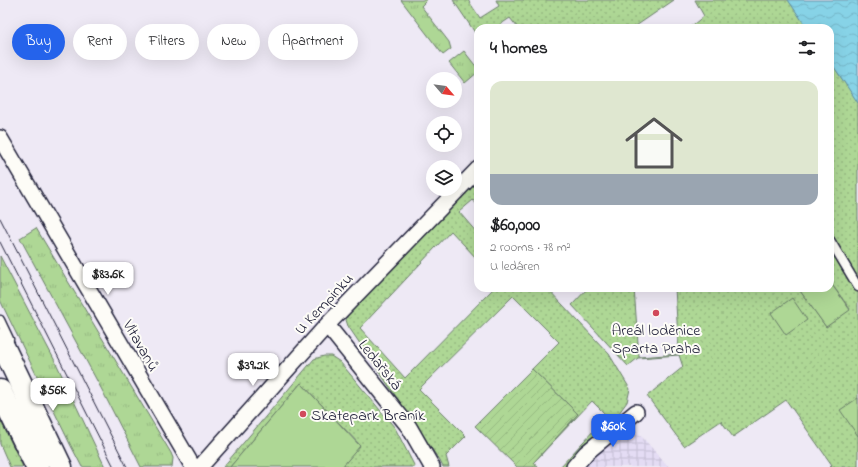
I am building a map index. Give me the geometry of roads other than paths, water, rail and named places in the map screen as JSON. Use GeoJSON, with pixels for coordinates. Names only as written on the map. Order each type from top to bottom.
{"type":"FeatureCollection","features":[{"type":"Feature","properties":{"kind":"main road"},"geometry":{"type":"LineString","coordinates":[[9,345],[15,373],[61,467]]}},
{"type":"Feature","properties":{"kind":"main road"},"geometry":{"type":"LineString","coordinates":[[0,390],[37,467]]}},
{"type":"Feature","properties":{"kind":"street","name":"Vltavanů"},"geometry":{"type":"LineString","coordinates":[[0,138],[193,467]]}},
{"type":"Feature","properties":{"kind":"street","name":"U Kempinku"},"geometry":{"type":"LineString","coordinates":[[200,467],[327,324],[474,173]]}},
{"type":"Feature","properties":{"kind":"street","name":"Ledařská"},"geometry":{"type":"LineString","coordinates":[[327,324],[408,427],[432,467]]}},
{"type":"Feature","properties":{"kind":"street"},"geometry":{"type":"LineString","coordinates":[[574,467],[586,453],[636,412]]}},
{"type":"Feature","properties":{"kind":"lane"},"geometry":{"type":"LineString","coordinates":[[834,247],[858,287]]}},
{"type":"Feature","properties":{"kind":"lane"},"geometry":{"type":"LineString","coordinates":[[0,320],[9,345]]}},
{"type":"Feature","properties":{"kind":"water"},"geometry":{"type":"Polygon","coordinates":[[[788,0],[858,0],[858,103],[834,67],[834,24],[804,24],[788,0]]]}},
{"type":"Feature","properties":{"kind":"tram line"},"geometry":{"type":"LineString","coordinates":[[0,218],[127,467]]}},
{"type":"Feature","properties":{"kind":"tram line"},"geometry":{"type":"LineString","coordinates":[[0,242],[114,467]]}},
{"type":"Feature","properties":{"kind":"place","name":"Areál loděnice Sparta Praha"},"geometry":{"type":"Point","coordinates":[656,313]}},
{"type":"Feature","properties":{"kind":"place","name":"Skatepark Braník"},"geometry":{"type":"Point","coordinates":[303,414]}}]}
